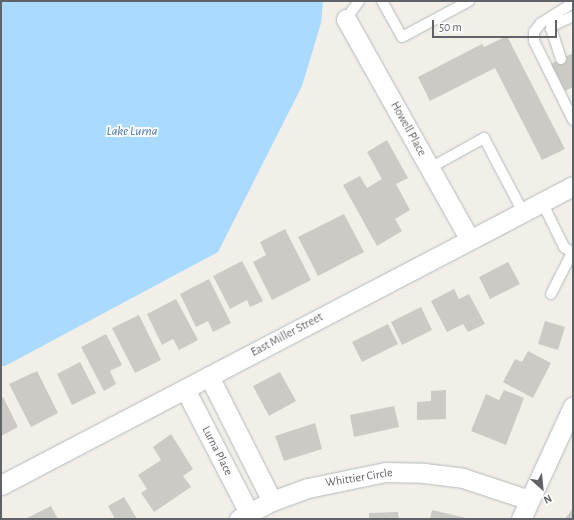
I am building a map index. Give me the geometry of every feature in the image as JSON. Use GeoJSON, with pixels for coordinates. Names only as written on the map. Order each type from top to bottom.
{"type":"FeatureCollection","features":[{"type":"Feature","properties":{"kind":"street","name":"Howell Place"},"geometry":{"type":"LineString","coordinates":[[346,19],[470,240]]}},
{"type":"Feature","properties":{"kind":"street","name":"East Miller Street"},"geometry":{"type":"LineString","coordinates":[[1,485],[573,186]]}},
{"type":"Feature","properties":{"kind":"street"},"geometry":{"type":"LineString","coordinates":[[209,376],[272,501]]}},
{"type":"Feature","properties":{"kind":"street","name":"Lurna Place"},"geometry":{"type":"LineString","coordinates":[[184,389],[244,516]]}},
{"type":"Feature","properties":{"kind":"street"},"geometry":{"type":"LineString","coordinates":[[521,519],[573,406]]}},
{"type":"Feature","properties":{"kind":"street","name":"Whittier Circle"},"geometry":{"type":"LineString","coordinates":[[244,516],[272,501],[339,479],[385,472],[424,472],[463,478],[529,500]]}},
{"type":"Feature","properties":{"kind":"lane"},"geometry":{"type":"LineString","coordinates":[[346,19],[359,1]]}},
{"type":"Feature","properties":{"kind":"lane"},"geometry":{"type":"LineString","coordinates":[[382,1],[402,37],[469,1]]}},
{"type":"Feature","properties":{"kind":"lane"},"geometry":{"type":"LineString","coordinates":[[573,3],[541,23],[534,32],[534,41],[573,120]]}},
{"type":"Feature","properties":{"kind":"lane"},"geometry":{"type":"LineString","coordinates":[[561,59],[552,29],[554,25],[573,16]]}},
{"type":"Feature","properties":{"kind":"lane"},"geometry":{"type":"LineString","coordinates":[[430,168],[484,138],[523,212]]}},
{"type":"Feature","properties":{"kind":"lane"},"geometry":{"type":"LineString","coordinates":[[542,202],[564,247],[573,253],[551,294]]}},
{"type":"Feature","properties":{"kind":"water","name":"Lake Lurna"},"geometry":{"type":"Polygon","coordinates":[[[1,1],[323,1],[321,23],[302,86],[218,252],[5,366],[1,366],[1,1]]]}},
{"type":"Feature","properties":{"kind":"building"},"geometry":{"type":"Polygon","coordinates":[[[507,36],[565,149],[542,160],[495,68],[430,101],[418,77],[482,44],[484,47],[507,36]]]}},
{"type":"Feature","properties":{"kind":"building"},"geometry":{"type":"Polygon","coordinates":[[[573,53],[573,87],[565,91],[551,64],[573,53]]]}},
{"type":"Feature","properties":{"kind":"building"},"geometry":{"type":"Polygon","coordinates":[[[387,140],[408,178],[396,184],[410,210],[395,219],[402,231],[377,246],[343,185],[360,176],[367,188],[382,179],[367,152],[387,140]]]}},
{"type":"Feature","properties":{"kind":"building"},"geometry":{"type":"Polygon","coordinates":[[[344,214],[364,252],[318,276],[298,237],[344,214]]]}},
{"type":"Feature","properties":{"kind":"building"},"geometry":{"type":"Polygon","coordinates":[[[285,229],[311,280],[272,300],[253,262],[266,255],[260,242],[285,229]]]}},
{"type":"Feature","properties":{"kind":"building"},"geometry":{"type":"Polygon","coordinates":[[[242,261],[263,301],[250,307],[247,300],[230,309],[213,276],[242,261]]]}},
{"type":"Feature","properties":{"kind":"building"},"geometry":{"type":"Polygon","coordinates":[[[508,262],[520,284],[490,299],[479,277],[508,262]]]}},
{"type":"Feature","properties":{"kind":"building"},"geometry":{"type":"Polygon","coordinates":[[[209,279],[231,323],[213,332],[208,321],[196,327],[180,294],[209,279]]]}},
{"type":"Feature","properties":{"kind":"building"},"geometry":{"type":"Polygon","coordinates":[[[454,289],[459,299],[469,294],[485,324],[468,332],[463,324],[447,332],[431,301],[454,289]]]}},
{"type":"Feature","properties":{"kind":"building"},"geometry":{"type":"Polygon","coordinates":[[[176,299],[198,340],[179,350],[173,339],[162,345],[147,314],[176,299]]]}},
{"type":"Feature","properties":{"kind":"building"},"geometry":{"type":"Polygon","coordinates":[[[421,307],[432,330],[402,345],[391,322],[421,307]]]}},
{"type":"Feature","properties":{"kind":"building"},"geometry":{"type":"Polygon","coordinates":[[[139,315],[161,360],[135,373],[112,328],[139,315]]]}},
{"type":"Feature","properties":{"kind":"building"},"geometry":{"type":"Polygon","coordinates":[[[545,321],[565,327],[558,350],[538,344],[545,321]]]}},
{"type":"Feature","properties":{"kind":"building"},"geometry":{"type":"Polygon","coordinates":[[[388,324],[398,344],[362,362],[352,342],[388,324]]]}},
{"type":"Feature","properties":{"kind":"building"},"geometry":{"type":"Polygon","coordinates":[[[106,334],[122,365],[110,371],[116,384],[104,391],[81,347],[106,334]]]}},
{"type":"Feature","properties":{"kind":"building"},"geometry":{"type":"Polygon","coordinates":[[[528,351],[551,363],[533,398],[503,382],[515,359],[522,362],[528,351]]]}},
{"type":"Feature","properties":{"kind":"building"},"geometry":{"type":"Polygon","coordinates":[[[80,362],[96,393],[72,405],[57,374],[80,362]]]}},
{"type":"Feature","properties":{"kind":"building"},"geometry":{"type":"Polygon","coordinates":[[[37,371],[58,413],[31,427],[9,384],[37,371]]]}},
{"type":"Feature","properties":{"kind":"building"},"geometry":{"type":"Polygon","coordinates":[[[280,372],[296,401],[269,416],[253,386],[280,372]]]}},
{"type":"Feature","properties":{"kind":"building"},"geometry":{"type":"Polygon","coordinates":[[[446,390],[446,419],[417,420],[417,402],[431,401],[431,391],[446,390]]]}},
{"type":"Feature","properties":{"kind":"building"},"geometry":{"type":"Polygon","coordinates":[[[504,390],[524,398],[506,445],[471,431],[486,394],[499,400],[504,390]]]}},
{"type":"Feature","properties":{"kind":"building"},"geometry":{"type":"Polygon","coordinates":[[[3,397],[18,427],[1,436],[1,398],[3,397]]]}},
{"type":"Feature","properties":{"kind":"building"},"geometry":{"type":"Polygon","coordinates":[[[394,406],[399,427],[354,437],[350,415],[394,406]]]}},
{"type":"Feature","properties":{"kind":"building"},"geometry":{"type":"Polygon","coordinates":[[[315,423],[322,449],[284,461],[275,436],[315,423]]]}},
{"type":"Feature","properties":{"kind":"building"},"geometry":{"type":"Polygon","coordinates":[[[171,434],[193,469],[183,476],[191,487],[154,512],[141,493],[147,489],[138,475],[161,460],[153,447],[171,434]]]}},
{"type":"Feature","properties":{"kind":"building"},"geometry":{"type":"Polygon","coordinates":[[[124,497],[137,519],[115,519],[108,506],[124,497]]]}},
{"type":"Feature","properties":{"kind":"building"},"geometry":{"type":"Polygon","coordinates":[[[51,506],[58,519],[25,519],[51,506]]]}},
{"type":"Feature","properties":{"kind":"building"},"geometry":{"type":"Polygon","coordinates":[[[573,508],[573,519],[565,519],[573,508]]]}},
{"type":"Feature","properties":{"kind":"building"},"geometry":{"type":"Polygon","coordinates":[[[432,510],[466,518],[466,519],[430,519],[432,510]]]}},
{"type":"Feature","properties":{"kind":"building"},"geometry":{"type":"Polygon","coordinates":[[[398,512],[399,519],[369,519],[369,513],[398,512]]]}}]}
